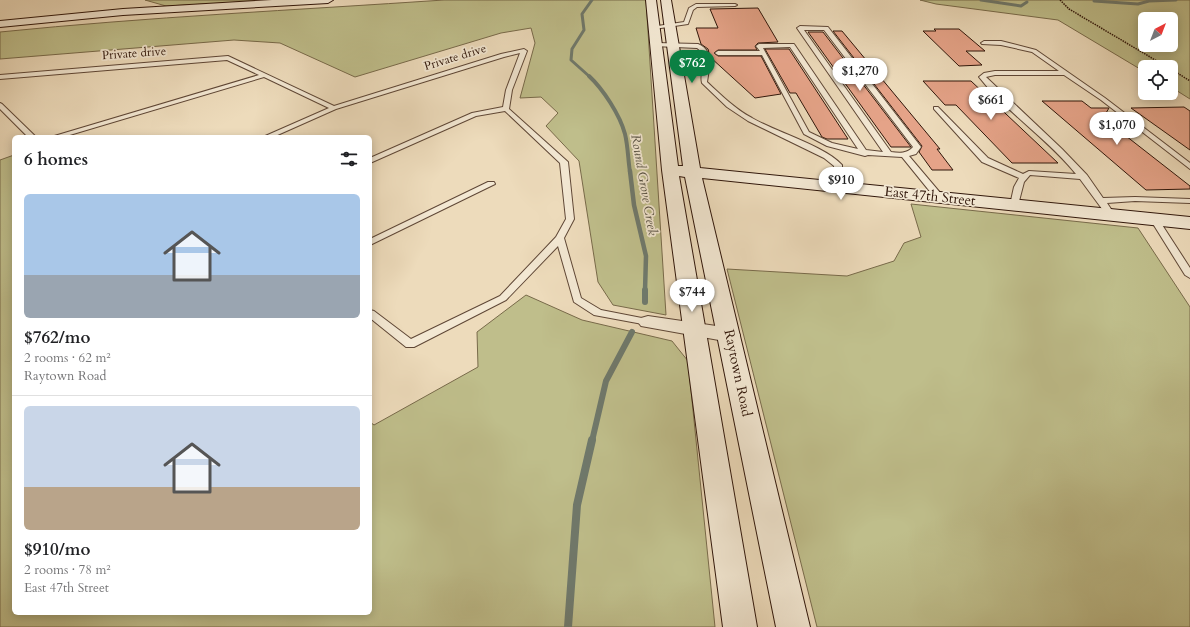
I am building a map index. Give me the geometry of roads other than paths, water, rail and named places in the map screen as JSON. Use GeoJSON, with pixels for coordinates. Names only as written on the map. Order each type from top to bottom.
{"type":"FeatureCollection","features":[{"type":"Feature","properties":{"kind":"main road"},"geometry":{"type":"LineString","coordinates":[[0,24],[123,12],[328,0]]}},
{"type":"Feature","properties":{"kind":"main road","name":"Raytown Road"},"geometry":{"type":"LineString","coordinates":[[652,0],[656,45],[681,171],[730,335],[793,627]]}},
{"type":"Feature","properties":{"kind":"main road","name":"Raytown Road"},"geometry":{"type":"LineString","coordinates":[[666,0],[673,46],[681,171],[694,330],[740,627]]}},
{"type":"Feature","properties":{"kind":"main road","name":"East 47th Street"},"geometry":{"type":"LineString","coordinates":[[681,171],[1014,204],[1106,208],[1154,219],[1190,223]]}},
{"type":"Feature","properties":{"kind":"street"},"geometry":{"type":"LineString","coordinates":[[648,322],[730,335]]}},
{"type":"Feature","properties":{"kind":"lane"},"geometry":{"type":"LineString","coordinates":[[654,27],[686,23],[691,9],[696,6],[735,5]]}},
{"type":"Feature","properties":{"kind":"lane"},"geometry":{"type":"LineString","coordinates":[[865,154],[792,45],[759,46],[806,133],[817,140],[865,154],[888,155],[904,155],[914,152],[918,147],[826,28],[800,28],[888,155]]}},
{"type":"Feature","properties":{"kind":"lane"},"geometry":{"type":"LineString","coordinates":[[984,43],[1001,43],[1034,51],[1103,99],[1190,167]]}},
{"type":"Feature","properties":{"kind":"lane"},"geometry":{"type":"LineString","coordinates":[[656,45],[698,46],[703,48],[706,54],[704,82],[729,106],[750,120],[827,156],[838,165],[839,186]]}},
{"type":"Feature","properties":{"kind":"lane","name":"Private drive"},"geometry":{"type":"LineString","coordinates":[[272,135],[334,108],[503,55],[524,51],[508,90],[506,109]]}},
{"type":"Feature","properties":{"kind":"lane"},"geometry":{"type":"LineString","coordinates":[[718,53],[764,53]]}},
{"type":"Feature","properties":{"kind":"lane","name":"Private drive"},"geometry":{"type":"LineString","coordinates":[[0,77],[228,58],[334,108]]}},
{"type":"Feature","properties":{"kind":"lane"},"geometry":{"type":"LineString","coordinates":[[1066,73],[995,73],[986,74],[982,77],[1002,99],[1051,142],[1084,176],[1106,208],[1135,199],[1190,201]]}},
{"type":"Feature","properties":{"kind":"lane"},"geometry":{"type":"LineString","coordinates":[[61,135],[266,75]]}},
{"type":"Feature","properties":{"kind":"lane"},"geometry":{"type":"LineString","coordinates":[[0,105],[30,135]]}},
{"type":"Feature","properties":{"kind":"lane"},"geometry":{"type":"LineString","coordinates":[[936,108],[984,160],[1024,177]]}},
{"type":"Feature","properties":{"kind":"lane"},"geometry":{"type":"LineString","coordinates":[[372,159],[474,114],[506,109],[564,162],[570,219],[560,238],[503,298],[410,344],[372,315]]}},
{"type":"Feature","properties":{"kind":"lane"},"geometry":{"type":"LineString","coordinates":[[904,155],[939,197]]}},
{"type":"Feature","properties":{"kind":"lane"},"geometry":{"type":"LineString","coordinates":[[1014,204],[1017,190],[1024,177],[1029,173],[1084,176]]}},
{"type":"Feature","properties":{"kind":"lane"},"geometry":{"type":"LineString","coordinates":[[372,241],[491,184]]}},
{"type":"Feature","properties":{"kind":"lane"},"geometry":{"type":"LineString","coordinates":[[1154,219],[1190,275]]}},
{"type":"Feature","properties":{"kind":"lane"},"geometry":{"type":"LineString","coordinates":[[560,238],[578,300],[598,313],[648,322]]}},
{"type":"Feature","properties":{"kind":"waterway","name":"Round Grove Creek"},"geometry":{"type":"LineString","coordinates":[[590,77],[571,60],[572,49],[584,30],[582,14],[592,0]]}},
{"type":"Feature","properties":{"kind":"waterway"},"geometry":{"type":"LineString","coordinates":[[981,0],[1021,6],[1027,2]]}},
{"type":"Feature","properties":{"kind":"waterway"},"geometry":{"type":"LineString","coordinates":[[1094,1],[1138,4],[1149,1],[1176,0]]}},
{"type":"Feature","properties":{"kind":"waterway","name":"Round Grove Creek"},"geometry":{"type":"LineString","coordinates":[[590,77],[600,88],[610,103],[623,127],[627,143],[630,172]]}},
{"type":"Feature","properties":{"kind":"waterway","name":"Round Grove Creek"},"geometry":{"type":"LineString","coordinates":[[630,171],[634,205],[646,256],[645,291]]}},
{"type":"Feature","properties":{"kind":"waterway","name":"Round Grove Creek"},"geometry":{"type":"LineString","coordinates":[[645,291],[645,302]]}},
{"type":"Feature","properties":{"kind":"waterway","name":"Round Grove Creek"},"geometry":{"type":"LineString","coordinates":[[592,441],[606,381],[632,332]]}},
{"type":"Feature","properties":{"kind":"waterway","name":"Round Grove Creek"},"geometry":{"type":"LineString","coordinates":[[568,627],[577,505],[592,440]]}}]}
